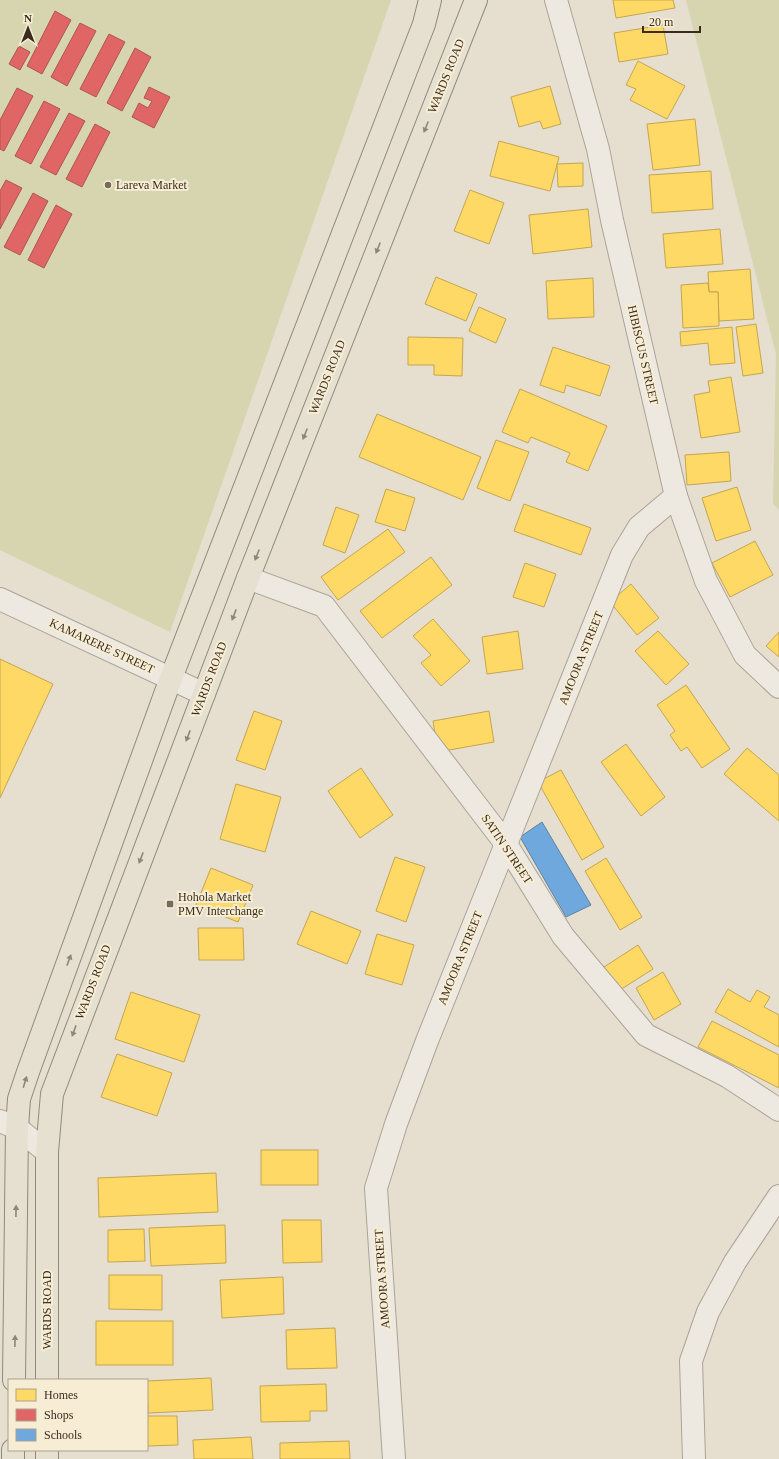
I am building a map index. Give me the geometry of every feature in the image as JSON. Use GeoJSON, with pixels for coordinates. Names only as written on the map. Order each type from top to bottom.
{"type":"FeatureCollection","features":[{"type":"Feature","properties":{"kind":"main road"},"geometry":{"type":"LineString","coordinates":[[14,1379],[9,1124],[171,678],[421,32],[430,0]]}},
{"type":"Feature","properties":{"kind":"main road","name":"WARDS ROAD"},"geometry":{"type":"LineString","coordinates":[[47,1379],[47,1152],[52,1094],[106,947],[248,578],[476,0]]}},
{"type":"Feature","properties":{"kind":"street","name":"HIBISCUS STREET"},"geometry":{"type":"LineString","coordinates":[[556,0],[606,181],[612,220],[676,496],[706,582],[745,656],[779,687]]}},
{"type":"Feature","properties":{"kind":"street","name":"AMOORA STREET"},"geometry":{"type":"LineString","coordinates":[[394,1459],[376,1188],[396,1124],[409,1089],[622,555],[639,527],[676,496]]}},
{"type":"Feature","properties":{"kind":"street","name":"SATIN STREET"},"geometry":{"type":"LineString","coordinates":[[248,578],[324,606],[506,844],[563,936],[646,1035],[727,1076],[779,1110]]}},
{"type":"Feature","properties":{"kind":"street","name":"KAMARERE STREET"},"geometry":{"type":"LineString","coordinates":[[0,599],[204,694]]}},
{"type":"Feature","properties":{"kind":"street"},"geometry":{"type":"LineString","coordinates":[[9,1124],[47,1152]]}},
{"type":"Feature","properties":{"kind":"street"},"geometry":{"type":"LineString","coordinates":[[694,1459],[691,1362],[708,1312],[735,1262],[779,1196]]}},
{"type":"Feature","properties":{"kind":"green space"},"geometry":{"type":"Polygon","coordinates":[[[0,0],[391,0],[170,632],[0,550],[0,0]]]}},
{"type":"Feature","properties":{"kind":"green space"},"geometry":{"type":"Polygon","coordinates":[[[686,0],[779,0],[779,510],[773,503],[776,354],[686,0]]]}},
{"type":"Feature","properties":{"kind":"building: Homes"},"geometry":{"type":"Polygon","coordinates":[[[613,0],[673,0],[675,8],[616,18],[613,0]]]}},
{"type":"Feature","properties":{"kind":"building: Homes"},"geometry":{"type":"Polygon","coordinates":[[[663,25],[668,54],[619,62],[614,33],[663,25]]]}},
{"type":"Feature","properties":{"kind":"building: Homes"},"geometry":{"type":"Polygon","coordinates":[[[638,61],[685,86],[667,119],[630,100],[636,89],[626,85],[638,61]]]}},
{"type":"Feature","properties":{"kind":"building: Homes"},"geometry":{"type":"Polygon","coordinates":[[[550,86],[561,124],[543,129],[540,121],[519,127],[511,97],[550,86]]]}},
{"type":"Feature","properties":{"kind":"building: Homes"},"geometry":{"type":"Polygon","coordinates":[[[695,119],[700,165],[653,170],[647,124],[695,119]]]}},
{"type":"Feature","properties":{"kind":"building: Homes"},"geometry":{"type":"Polygon","coordinates":[[[499,141],[559,157],[550,191],[490,176],[499,141]]]}},
{"type":"Feature","properties":{"kind":"building: Homes"},"geometry":{"type":"Polygon","coordinates":[[[583,163],[583,186],[558,187],[557,164],[583,163]]]}},
{"type":"Feature","properties":{"kind":"building: Homes"},"geometry":{"type":"Polygon","coordinates":[[[711,171],[713,209],[652,213],[649,175],[711,171]]]}},
{"type":"Feature","properties":{"kind":"building: Homes"},"geometry":{"type":"Polygon","coordinates":[[[470,190],[504,203],[489,244],[454,231],[470,190]]]}},
{"type":"Feature","properties":{"kind":"building: Homes"},"geometry":{"type":"Polygon","coordinates":[[[588,209],[592,247],[533,254],[529,215],[588,209]]]}},
{"type":"Feature","properties":{"kind":"building: Homes"},"geometry":{"type":"Polygon","coordinates":[[[720,229],[723,264],[666,268],[663,234],[720,229]]]}},
{"type":"Feature","properties":{"kind":"building: Homes"},"geometry":{"type":"Polygon","coordinates":[[[750,269],[754,319],[719,321],[718,292],[709,292],[708,272],[750,269]]]}},
{"type":"Feature","properties":{"kind":"building: Homes"},"geometry":{"type":"Polygon","coordinates":[[[436,277],[477,294],[466,321],[425,304],[436,277]]]}},
{"type":"Feature","properties":{"kind":"building: Homes"},"geometry":{"type":"Polygon","coordinates":[[[593,278],[594,317],[548,319],[546,281],[593,278]]]}},
{"type":"Feature","properties":{"kind":"building: Homes"},"geometry":{"type":"Polygon","coordinates":[[[708,283],[709,292],[718,292],[719,326],[683,328],[681,285],[708,283]]]}},
{"type":"Feature","properties":{"kind":"building: Homes"},"geometry":{"type":"Polygon","coordinates":[[[479,307],[506,319],[496,343],[469,331],[479,307]]]}},
{"type":"Feature","properties":{"kind":"building: Homes"},"geometry":{"type":"Polygon","coordinates":[[[756,324],[763,373],[743,376],[736,327],[756,324]]]}},
{"type":"Feature","properties":{"kind":"building: Homes"},"geometry":{"type":"Polygon","coordinates":[[[732,327],[735,363],[710,365],[708,343],[681,346],[680,332],[732,327]]]}},
{"type":"Feature","properties":{"kind":"building: Homes"},"geometry":{"type":"Polygon","coordinates":[[[408,337],[463,338],[462,376],[434,375],[434,365],[408,365],[408,337]]]}},
{"type":"Feature","properties":{"kind":"building: Homes"},"geometry":{"type":"Polygon","coordinates":[[[553,347],[610,366],[600,396],[566,385],[564,393],[540,385],[553,347]]]}},
{"type":"Feature","properties":{"kind":"building: Homes"},"geometry":{"type":"Polygon","coordinates":[[[731,377],[740,432],[701,438],[694,395],[710,392],[708,381],[731,377]]]}},
{"type":"Feature","properties":{"kind":"building: Homes"},"geometry":{"type":"Polygon","coordinates":[[[520,389],[607,426],[588,471],[566,462],[570,453],[531,437],[528,443],[502,432],[520,389]]]}},
{"type":"Feature","properties":{"kind":"building: Homes"},"geometry":{"type":"Polygon","coordinates":[[[377,414],[481,457],[463,500],[359,457],[377,414]]]}},
{"type":"Feature","properties":{"kind":"building: Homes"},"geometry":{"type":"Polygon","coordinates":[[[496,440],[529,452],[510,501],[477,488],[496,440]]]}},
{"type":"Feature","properties":{"kind":"building: Homes"},"geometry":{"type":"Polygon","coordinates":[[[729,452],[731,481],[687,485],[685,455],[729,452]]]}},
{"type":"Feature","properties":{"kind":"building: Homes"},"geometry":{"type":"Polygon","coordinates":[[[737,487],[751,530],[716,541],[702,498],[737,487]]]}},
{"type":"Feature","properties":{"kind":"building: Homes"},"geometry":{"type":"Polygon","coordinates":[[[386,489],[415,498],[405,531],[375,522],[386,489]]]}},
{"type":"Feature","properties":{"kind":"building: Homes"},"geometry":{"type":"Polygon","coordinates":[[[524,504],[591,528],[581,555],[514,531],[524,504]]]}},
{"type":"Feature","properties":{"kind":"building: Homes"},"geometry":{"type":"Polygon","coordinates":[[[336,507],[359,515],[345,553],[323,545],[336,507]]]}},
{"type":"Feature","properties":{"kind":"building: Homes"},"geometry":{"type":"Polygon","coordinates":[[[388,529],[405,552],[338,600],[321,577],[388,529]]]}},
{"type":"Feature","properties":{"kind":"building: Homes"},"geometry":{"type":"Polygon","coordinates":[[[755,541],[773,575],[730,597],[712,563],[755,541]]]}},
{"type":"Feature","properties":{"kind":"building: Homes"},"geometry":{"type":"Polygon","coordinates":[[[431,557],[452,585],[382,638],[360,611],[431,557]]]}},
{"type":"Feature","properties":{"kind":"building: Homes"},"geometry":{"type":"Polygon","coordinates":[[[525,563],[556,574],[544,607],[513,597],[525,563]]]}},
{"type":"Feature","properties":{"kind":"building: Homes"},"geometry":{"type":"Polygon","coordinates":[[[631,584],[659,618],[637,635],[610,602],[631,584]]]}},
{"type":"Feature","properties":{"kind":"building: Homes"},"geometry":{"type":"Polygon","coordinates":[[[433,619],[470,661],[441,686],[421,663],[431,655],[413,636],[433,619]]]}},
{"type":"Feature","properties":{"kind":"building: Homes"},"geometry":{"type":"Polygon","coordinates":[[[518,631],[523,669],[487,674],[482,637],[518,631]]]}},
{"type":"Feature","properties":{"kind":"building: Homes"},"geometry":{"type":"Polygon","coordinates":[[[658,631],[689,664],[666,685],[635,651],[658,631]]]}},
{"type":"Feature","properties":{"kind":"building: Homes"},"geometry":{"type":"Polygon","coordinates":[[[779,632],[779,657],[766,646],[779,632]]]}},
{"type":"Feature","properties":{"kind":"building: Homes"},"geometry":{"type":"Polygon","coordinates":[[[0,659],[53,684],[0,798],[0,659]]]}},
{"type":"Feature","properties":{"kind":"building: Homes"},"geometry":{"type":"Polygon","coordinates":[[[686,685],[730,749],[702,768],[687,747],[681,751],[670,735],[675,731],[657,705],[686,685]]]}},
{"type":"Feature","properties":{"kind":"building: Homes"},"geometry":{"type":"Polygon","coordinates":[[[254,711],[282,721],[265,770],[236,760],[254,711]]]}},
{"type":"Feature","properties":{"kind":"building: Homes"},"geometry":{"type":"Polygon","coordinates":[[[489,711],[494,742],[438,752],[433,721],[489,711]]]}},
{"type":"Feature","properties":{"kind":"building: Homes"},"geometry":{"type":"Polygon","coordinates":[[[626,744],[665,797],[641,816],[601,762],[626,744]]]}},
{"type":"Feature","properties":{"kind":"building: Homes"},"geometry":{"type":"Polygon","coordinates":[[[747,748],[779,775],[779,821],[724,774],[747,748]]]}},
{"type":"Feature","properties":{"kind":"building: Homes"},"geometry":{"type":"Polygon","coordinates":[[[361,768],[393,815],[360,838],[328,791],[361,768]]]}},
{"type":"Feature","properties":{"kind":"building: Homes"},"geometry":{"type":"Polygon","coordinates":[[[561,770],[604,847],[582,860],[538,782],[561,770]]]}},
{"type":"Feature","properties":{"kind":"building: Homes"},"geometry":{"type":"Polygon","coordinates":[[[236,784],[281,797],[265,852],[220,839],[236,784]]]}},
{"type":"Feature","properties":{"kind":"building: Homes"},"geometry":{"type":"Polygon","coordinates":[[[395,857],[425,867],[406,922],[376,911],[395,857]]]}},
{"type":"Feature","properties":{"kind":"building: Homes"},"geometry":{"type":"Polygon","coordinates":[[[606,858],[642,917],[620,930],[585,871],[606,858]]]}},
{"type":"Feature","properties":{"kind":"building: Homes"},"geometry":{"type":"Polygon","coordinates":[[[211,868],[253,885],[238,922],[196,905],[211,868]]]}},
{"type":"Feature","properties":{"kind":"building: Homes"},"geometry":{"type":"Polygon","coordinates":[[[311,911],[361,931],[347,964],[297,944],[311,911]]]}},
{"type":"Feature","properties":{"kind":"building: Homes"},"geometry":{"type":"Polygon","coordinates":[[[198,928],[243,928],[244,960],[199,960],[198,928]]]}},
{"type":"Feature","properties":{"kind":"building: Homes"},"geometry":{"type":"Polygon","coordinates":[[[377,934],[414,945],[402,985],[365,974],[377,934]]]}},
{"type":"Feature","properties":{"kind":"building: Homes"},"geometry":{"type":"Polygon","coordinates":[[[638,945],[653,969],[620,990],[604,967],[638,945]]]}},
{"type":"Feature","properties":{"kind":"building: Homes"},"geometry":{"type":"Polygon","coordinates":[[[663,972],[681,1004],[654,1020],[636,988],[663,972]]]}},
{"type":"Feature","properties":{"kind":"building: Homes"},"geometry":{"type":"Polygon","coordinates":[[[728,989],[750,1002],[757,990],[770,997],[764,1007],[779,1015],[779,1047],[715,1012],[728,989]]]}},
{"type":"Feature","properties":{"kind":"building: Homes"},"geometry":{"type":"Polygon","coordinates":[[[131,992],[200,1015],[184,1062],[115,1039],[131,992]]]}},
{"type":"Feature","properties":{"kind":"building: Homes"},"geometry":{"type":"Polygon","coordinates":[[[712,1021],[779,1055],[779,1088],[698,1047],[712,1021]]]}},
{"type":"Feature","properties":{"kind":"building: Homes"},"geometry":{"type":"Polygon","coordinates":[[[117,1054],[172,1073],[157,1116],[101,1097],[117,1054]]]}},
{"type":"Feature","properties":{"kind":"building: Homes"},"geometry":{"type":"Polygon","coordinates":[[[261,1150],[318,1150],[318,1185],[261,1185],[261,1150]]]}},
{"type":"Feature","properties":{"kind":"building: Homes"},"geometry":{"type":"Polygon","coordinates":[[[216,1173],[218,1212],[99,1217],[98,1178],[216,1173]]]}},
{"type":"Feature","properties":{"kind":"building: Homes"},"geometry":{"type":"Polygon","coordinates":[[[282,1220],[321,1220],[322,1262],[283,1263],[282,1220]]]}},
{"type":"Feature","properties":{"kind":"building: Homes"},"geometry":{"type":"Polygon","coordinates":[[[225,1225],[226,1263],[151,1266],[149,1228],[225,1225]]]}},
{"type":"Feature","properties":{"kind":"building: Homes"},"geometry":{"type":"Polygon","coordinates":[[[144,1229],[145,1261],[108,1262],[108,1230],[144,1229]]]}},
{"type":"Feature","properties":{"kind":"building: Homes"},"geometry":{"type":"Polygon","coordinates":[[[109,1275],[162,1275],[162,1310],[109,1309],[109,1275]]]}},
{"type":"Feature","properties":{"kind":"building: Homes"},"geometry":{"type":"Polygon","coordinates":[[[283,1277],[284,1314],[222,1318],[220,1280],[283,1277]]]}},
{"type":"Feature","properties":{"kind":"building: Homes"},"geometry":{"type":"Polygon","coordinates":[[[96,1321],[173,1321],[173,1365],[96,1365],[96,1321]]]}},
{"type":"Feature","properties":{"kind":"building: Homes"},"geometry":{"type":"Polygon","coordinates":[[[335,1328],[337,1368],[287,1369],[286,1330],[335,1328]]]}},
{"type":"Feature","properties":{"kind":"building: Homes"},"geometry":{"type":"Polygon","coordinates":[[[211,1378],[213,1410],[148,1413],[148,1381],[211,1378]]]}},
{"type":"Feature","properties":{"kind":"building: Homes"},"geometry":{"type":"Polygon","coordinates":[[[326,1384],[327,1411],[310,1411],[310,1421],[261,1422],[260,1386],[326,1384]]]}},
{"type":"Feature","properties":{"kind":"building: Homes"},"geometry":{"type":"Polygon","coordinates":[[[148,1416],[177,1416],[178,1445],[148,1446],[148,1416]]]}},
{"type":"Feature","properties":{"kind":"building: Homes"},"geometry":{"type":"Polygon","coordinates":[[[251,1437],[253,1459],[194,1459],[193,1440],[251,1437]]]}},
{"type":"Feature","properties":{"kind":"building: Homes"},"geometry":{"type":"Polygon","coordinates":[[[349,1441],[350,1459],[280,1459],[280,1443],[349,1441]]]}},
{"type":"Feature","properties":{"kind":"building: Shops"},"geometry":{"type":"Polygon","coordinates":[[[55,11],[71,20],[42,74],[27,66],[55,11]]]}},
{"type":"Feature","properties":{"kind":"building: Shops"},"geometry":{"type":"Polygon","coordinates":[[[80,23],[96,31],[67,86],[51,77],[80,23]]]}},
{"type":"Feature","properties":{"kind":"building: Shops"},"geometry":{"type":"Polygon","coordinates":[[[109,34],[125,42],[96,97],[80,89],[109,34]]]}},
{"type":"Feature","properties":{"kind":"building: Shops"},"geometry":{"type":"Polygon","coordinates":[[[19,46],[30,52],[20,70],[9,64],[19,46]]]}},
{"type":"Feature","properties":{"kind":"building: Shops"},"geometry":{"type":"Polygon","coordinates":[[[135,48],[151,57],[122,111],[107,103],[135,48]]]}},
{"type":"Feature","properties":{"kind":"building: Shops"},"geometry":{"type":"Polygon","coordinates":[[[149,87],[170,97],[154,128],[132,117],[139,103],[148,108],[152,101],[144,98],[149,87]]]}},
{"type":"Feature","properties":{"kind":"building: Shops"},"geometry":{"type":"Polygon","coordinates":[[[17,88],[33,96],[4,151],[0,149],[0,120],[17,88]]]}},
{"type":"Feature","properties":{"kind":"building: Shops"},"geometry":{"type":"Polygon","coordinates":[[[44,101],[60,109],[31,164],[15,156],[44,101]]]}},
{"type":"Feature","properties":{"kind":"building: Shops"},"geometry":{"type":"Polygon","coordinates":[[[69,113],[85,121],[56,175],[40,167],[69,113]]]}},
{"type":"Feature","properties":{"kind":"building: Shops"},"geometry":{"type":"Polygon","coordinates":[[[95,124],[110,132],[82,187],[66,179],[95,124]]]}},
{"type":"Feature","properties":{"kind":"building: Shops"},"geometry":{"type":"Polygon","coordinates":[[[6,180],[22,188],[0,229],[0,191],[6,180]]]}},
{"type":"Feature","properties":{"kind":"building: Shops"},"geometry":{"type":"Polygon","coordinates":[[[33,193],[48,201],[20,255],[4,247],[33,193]]]}},
{"type":"Feature","properties":{"kind":"building: Shops"},"geometry":{"type":"Polygon","coordinates":[[[56,205],[72,214],[44,268],[28,260],[56,205]]]}},
{"type":"Feature","properties":{"kind":"building: Schools"},"geometry":{"type":"Polygon","coordinates":[[[542,822],[591,905],[566,917],[520,837],[542,822]]]}},
{"type":"Feature","properties":{"kind":"place","name":"Lareva Market"},"geometry":{"type":"Point","coordinates":[108,185]}},
{"type":"Feature","properties":{"kind":"place","name":"Hohola Market PMV Interchange"},"geometry":{"type":"Point","coordinates":[170,904]}}]}
